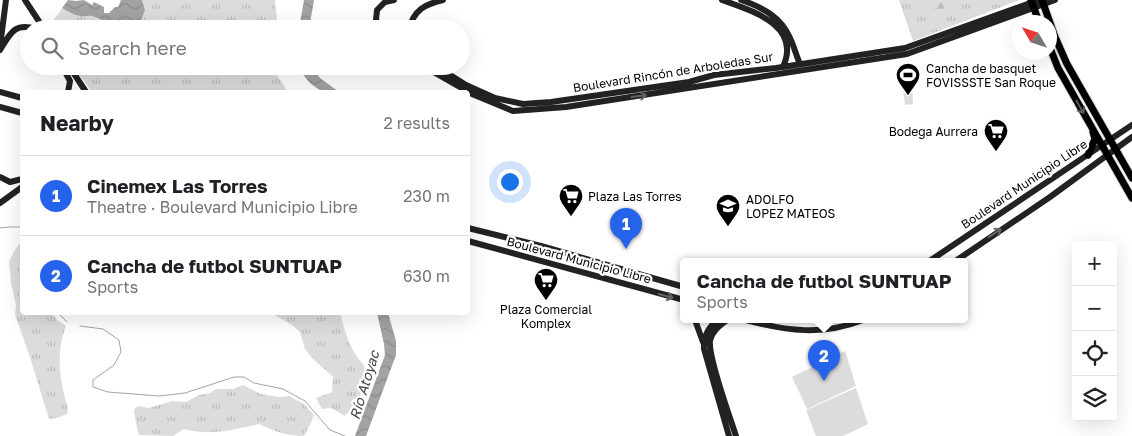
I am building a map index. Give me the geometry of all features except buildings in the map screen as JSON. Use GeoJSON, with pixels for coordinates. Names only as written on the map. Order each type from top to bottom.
{"type":"FeatureCollection","features":[{"type":"Feature","properties":{"kind":"main road"},"geometry":{"type":"LineString","coordinates":[[0,46],[6,0]]}},
{"type":"Feature","properties":{"kind":"main road"},"geometry":{"type":"LineString","coordinates":[[25,0],[38,20]]}},
{"type":"Feature","properties":{"kind":"main road"},"geometry":{"type":"LineString","coordinates":[[376,20],[377,10],[384,2],[394,0]]}},
{"type":"Feature","properties":{"kind":"main road"},"geometry":{"type":"LineString","coordinates":[[413,20],[415,14],[428,3],[443,0]]}},
{"type":"Feature","properties":{"kind":"main road"},"geometry":{"type":"LineString","coordinates":[[722,0],[734,2],[766,18],[775,25],[786,40],[787,58],[783,66]]}},
{"type":"Feature","properties":{"kind":"main road"},"geometry":{"type":"LineString","coordinates":[[741,0],[776,17],[787,32],[800,64]]}},
{"type":"Feature","properties":{"kind":"main road"},"geometry":{"type":"LineString","coordinates":[[813,65],[911,50],[1037,2],[1055,0]]}},
{"type":"Feature","properties":{"kind":"main road"},"geometry":{"type":"LineString","coordinates":[[1037,2],[1038,15]]}},
{"type":"Feature","properties":{"kind":"main road"},"geometry":{"type":"LineString","coordinates":[[1037,2],[1065,58],[1132,178]]}},
{"type":"Feature","properties":{"kind":"main road"},"geometry":{"type":"LineString","coordinates":[[0,50],[10,33],[20,27]]}},
{"type":"Feature","properties":{"kind":"main road"},"geometry":{"type":"LineString","coordinates":[[787,58],[796,57]]}},
{"type":"Feature","properties":{"kind":"main road"},"geometry":{"type":"LineString","coordinates":[[1055,60],[1132,198]]}},
{"type":"Feature","properties":{"kind":"main road","name":"Boulevard Rincón de Arboledas Sur"},"geometry":{"type":"LineString","coordinates":[[776,70],[783,66],[813,65]]}},
{"type":"Feature","properties":{"kind":"main road","name":"Boulevard Rincón de Arboledas Sur"},"geometry":{"type":"LineString","coordinates":[[538,107],[566,108],[813,65]]}},
{"type":"Feature","properties":{"kind":"main road"},"geometry":{"type":"LineString","coordinates":[[66,75],[70,82],[68,90]]}},
{"type":"Feature","properties":{"kind":"main road"},"geometry":{"type":"LineString","coordinates":[[75,75],[85,90]]}},
{"type":"Feature","properties":{"kind":"main road"},"geometry":{"type":"LineString","coordinates":[[440,75],[467,90]]}},
{"type":"Feature","properties":{"kind":"main road"},"geometry":{"type":"LineString","coordinates":[[450,75],[466,85],[495,98],[538,107]]}},
{"type":"Feature","properties":{"kind":"main road"},"geometry":{"type":"LineString","coordinates":[[0,92],[20,97]]}},
{"type":"Feature","properties":{"kind":"main road"},"geometry":{"type":"LineString","coordinates":[[470,92],[493,104],[513,111],[538,107]]}},
{"type":"Feature","properties":{"kind":"main road"},"geometry":{"type":"LineString","coordinates":[[2,107],[20,112]]}},
{"type":"Feature","properties":{"kind":"main road"},"geometry":{"type":"LineString","coordinates":[[1088,155],[1095,139],[1090,124]]}},
{"type":"Feature","properties":{"kind":"main road","name":"Boulevard Municipio Libre"},"geometry":{"type":"LineString","coordinates":[[934,258],[1132,125]]}},
{"type":"Feature","properties":{"kind":"main road","name":"Boulevard Municipio Libre"},"geometry":{"type":"LineString","coordinates":[[960,258],[1132,137]]}},
{"type":"Feature","properties":{"kind":"main road"},"geometry":{"type":"LineString","coordinates":[[0,177],[10,182],[20,180]]}},
{"type":"Feature","properties":{"kind":"main road"},"geometry":{"type":"LineString","coordinates":[[0,203],[20,188]]}},
{"type":"Feature","properties":{"kind":"main road","name":"Boulevard Municipio Libre"},"geometry":{"type":"LineString","coordinates":[[470,228],[541,246],[680,286]]}},
{"type":"Feature","properties":{"kind":"main road","name":"Boulevard Municipio Libre"},"geometry":{"type":"LineString","coordinates":[[470,242],[680,299]]}},
{"type":"Feature","properties":{"kind":"main road"},"geometry":{"type":"LineString","coordinates":[[696,323],[729,436]]}},
{"type":"Feature","properties":{"kind":"main road"},"geometry":{"type":"LineString","coordinates":[[703,342],[709,329],[714,323]]}},
{"type":"Feature","properties":{"kind":"main road"},"geometry":{"type":"LineString","coordinates":[[724,323],[713,333],[710,347],[736,436]]}},
{"type":"Feature","properties":{"kind":"main road"},"geometry":{"type":"LineString","coordinates":[[758,323],[774,327],[810,331],[824,330],[853,323]]}},
{"type":"Feature","properties":{"kind":"green space"},"geometry":{"type":"Polygon","coordinates":[[[142,0],[275,0],[277,20],[137,20],[145,10],[142,0]]]}},
{"type":"Feature","properties":{"kind":"green space"},"geometry":{"type":"Polygon","coordinates":[[[899,0],[1019,0],[913,41],[899,0]]]}},
{"type":"Feature","properties":{"kind":"green space"},"geometry":{"type":"Polygon","coordinates":[[[913,0],[940,0],[946,10],[919,5],[913,0]]]}},
{"type":"Feature","properties":{"kind":"green space"},"geometry":{"type":"Polygon","coordinates":[[[62,8],[78,16],[88,15],[102,20],[54,20],[62,8]]]}},
{"type":"Feature","properties":{"kind":"green space"},"geometry":{"type":"Polygon","coordinates":[[[80,75],[277,75],[287,90],[91,90],[80,75]]]}},
{"type":"Feature","properties":{"kind":"green space","name":"Cancha de basquet FOVISSSTE San Roque"},"geometry":{"type":"Polygon","coordinates":[[[912,87],[913,104],[905,105],[903,89],[912,87]]]}},
{"type":"Feature","properties":{"kind":"green space"},"geometry":{"type":"Polygon","coordinates":[[[20,244],[20,315],[54,315],[56,319],[66,326],[61,347],[60,368],[68,409],[67,414],[57,418],[49,419],[15,315],[16,305],[9,261],[20,244]]]}},
{"type":"Feature","properties":{"kind":"green space"},"geometry":{"type":"Polygon","coordinates":[[[274,315],[341,315],[349,341],[363,365],[365,373],[364,386],[361,393],[345,416],[331,408],[322,409],[316,398],[332,392],[333,377],[312,358],[305,349],[300,332],[274,315]]]}},
{"type":"Feature","properties":{"kind":"green space"},"geometry":{"type":"Polygon","coordinates":[[[845,351],[856,386],[807,409],[792,377],[845,351]]]}},
{"type":"Feature","properties":{"kind":"green space"},"geometry":{"type":"Polygon","coordinates":[[[243,385],[261,394],[279,397],[289,396],[304,404],[314,415],[304,436],[280,433],[259,424],[213,432],[184,429],[173,436],[139,435],[134,410],[138,406],[149,408],[172,401],[186,402],[216,389],[233,389],[243,385]]]}},
{"type":"Feature","properties":{"kind":"green space"},"geometry":{"type":"Polygon","coordinates":[[[856,388],[868,424],[843,436],[816,436],[806,410],[856,388]]]}},
{"type":"Feature","properties":{"kind":"water"},"geometry":{"type":"Polygon","coordinates":[[[68,0],[84,0],[92,5],[94,2],[104,7],[104,13],[109,13],[115,7],[118,7],[121,0],[142,0],[145,10],[141,20],[102,20],[93,16],[75,15],[62,8],[68,0]]]}},
{"type":"Feature","properties":{"kind":"water"},"geometry":{"type":"Polygon","coordinates":[[[304,0],[314,0],[311,20],[301,20],[304,0]]]}},
{"type":"Feature","properties":{"kind":"water"},"geometry":{"type":"Polygon","coordinates":[[[304,75],[318,75],[336,90],[320,90],[313,86],[304,75]]]}},
{"type":"Feature","properties":{"kind":"water"},"geometry":{"type":"Polygon","coordinates":[[[377,315],[389,315],[396,341],[396,355],[366,436],[355,436],[385,355],[377,315]]]}},
{"type":"Feature","properties":{"kind":"waterway"},"geometry":{"type":"LineString","coordinates":[[0,228],[20,227]]}},
{"type":"Feature","properties":{"kind":"waterway"},"geometry":{"type":"LineString","coordinates":[[60,315],[67,322]]}},
{"type":"Feature","properties":{"kind":"waterway"},"geometry":{"type":"LineString","coordinates":[[80,326],[103,329],[119,340],[121,352],[114,365],[93,380],[93,387],[108,392],[159,396],[185,393],[234,377],[244,377],[254,383],[283,389],[305,401],[330,430],[345,436]]}},
{"type":"Feature","properties":{"kind":"place","name":"Cancha de basquet FOVISSSTE San Roque"},"geometry":{"type":"Point","coordinates":[908,96]}},
{"type":"Feature","properties":{"kind":"place","name":"Bodega Aurrera"},"geometry":{"type":"Point","coordinates":[996,152]}},
{"type":"Feature","properties":{"kind":"place","name":"Plaza Las Torres"},"geometry":{"type":"Point","coordinates":[571,217]}},
{"type":"Feature","properties":{"kind":"place","name":"ADOLFO LOPEZ MATEOS"},"geometry":{"type":"Point","coordinates":[728,227]}},
{"type":"Feature","properties":{"kind":"place","name":"Cinemex Las Torres"},"geometry":{"type":"Point","coordinates":[626,249]}},
{"type":"Feature","properties":{"kind":"place","name":"Plaza Comercial Komplex"},"geometry":{"type":"Point","coordinates":[546,301]}},
{"type":"Feature","properties":{"kind":"place","name":"Cancha de futbol SUNTUAP"},"geometry":{"type":"Point","coordinates":[824,381]}},
{"type":"Feature","properties":{"kind":"water label","name":"Río Atoyac"},"geometry":{"type":"Point","coordinates":[364,385]}}]}
